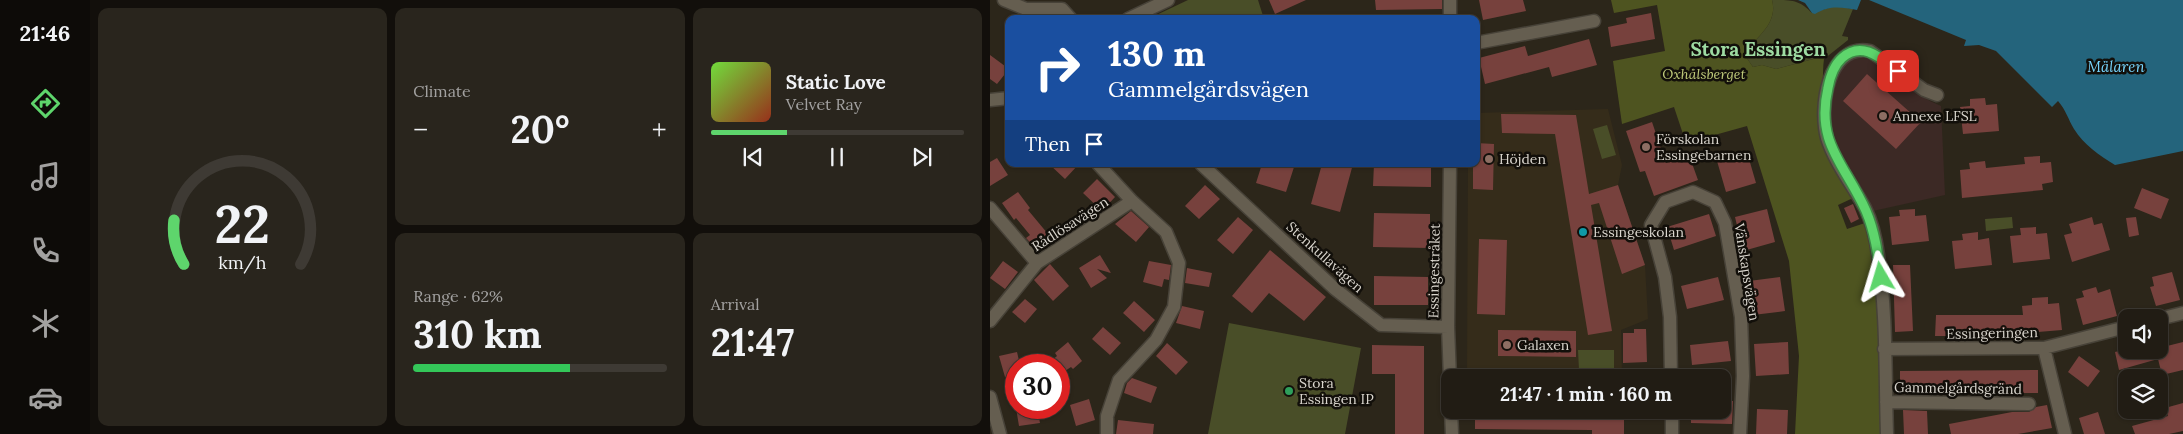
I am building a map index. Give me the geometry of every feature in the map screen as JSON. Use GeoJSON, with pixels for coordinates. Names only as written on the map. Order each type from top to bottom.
{"type":"FeatureCollection","features":[{"type":"Feature","properties":{"kind":"street"},"geometry":{"type":"LineString","coordinates":[[1004,0],[1026,9],[1062,4],[1069,15]]}},
{"type":"Feature","properties":{"kind":"street"},"geometry":{"type":"LineString","coordinates":[[1136,15],[1168,0]]}},
{"type":"Feature","properties":{"kind":"street"},"geometry":{"type":"LineString","coordinates":[[1450,0],[1450,15]]}},
{"type":"Feature","properties":{"kind":"street"},"geometry":{"type":"LineString","coordinates":[[1480,41],[1594,21]]}},
{"type":"Feature","properties":{"kind":"street"},"geometry":{"type":"LineString","coordinates":[[1887,434],[1881,277],[1874,233],[1866,210],[1827,138],[1824,116],[1828,88],[1838,62],[1850,52],[1863,50],[1870,51],[1924,90],[1937,95]]}},
{"type":"Feature","properties":{"kind":"street"},"geometry":{"type":"LineString","coordinates":[[990,100],[1005,98]]}},
{"type":"Feature","properties":{"kind":"street"},"geometry":{"type":"LineString","coordinates":[[1101,167],[1132,201],[1166,232],[1179,263],[1174,307],[1156,340],[1118,380],[1107,416],[1106,434]]}},
{"type":"Feature","properties":{"kind":"street","name":"Stenkullavägen"},"geometry":{"type":"LineString","coordinates":[[1204,167],[1335,289],[1381,325],[1448,327]]}},
{"type":"Feature","properties":{"kind":"street","name":"Essingestråket"},"geometry":{"type":"LineString","coordinates":[[1450,167],[1448,327],[1450,369]]}},
{"type":"Feature","properties":{"kind":"street","name":"Vänskapsvägen"},"geometry":{"type":"LineString","coordinates":[[1671,369],[1670,317],[1665,277],[1651,224],[1665,202],[1693,192],[1715,202],[1725,222],[1741,318],[1743,376],[1740,434]]}},
{"type":"Feature","properties":{"kind":"street","name":"Rådlösavägen"},"geometry":{"type":"LineString","coordinates":[[990,321],[1037,263],[1132,201]]}},
{"type":"Feature","properties":{"kind":"street"},"geometry":{"type":"LineString","coordinates":[[990,208],[1037,263]]}},
{"type":"Feature","properties":{"kind":"street"},"geometry":{"type":"LineString","coordinates":[[2168,317],[2183,313]]}},
{"type":"Feature","properties":{"kind":"street","name":"Essingeringen"},"geometry":{"type":"LineString","coordinates":[[1884,349],[2044,348],[2118,329]]}},
{"type":"Feature","properties":{"kind":"street"},"geometry":{"type":"LineString","coordinates":[[2044,348],[2065,434]]}},
{"type":"Feature","properties":{"kind":"street"},"geometry":{"type":"LineString","coordinates":[[990,398],[1000,434]]}},
{"type":"Feature","properties":{"kind":"street","name":"Gammelgårdsgränd"},"geometry":{"type":"LineString","coordinates":[[1886,402],[2029,404]]}},
{"type":"Feature","properties":{"kind":"street"},"geometry":{"type":"LineString","coordinates":[[1451,419],[1452,434]]}},
{"type":"Feature","properties":{"kind":"street"},"geometry":{"type":"LineString","coordinates":[[1672,419],[1672,434]]}},
{"type":"Feature","properties":{"kind":"shaded area"},"geometry":{"type":"Polygon","coordinates":[[[1854,58],[1868,58],[1892,78],[1941,106],[1945,195],[1873,211],[1847,167],[1834,137],[1829,110],[1834,83],[1844,66],[1854,58]]]}},
{"type":"Feature","properties":{"kind":"shaded area"},"geometry":{"type":"Polygon","coordinates":[[[1608,109],[1622,165],[1618,185],[1645,265],[1648,319],[1621,330],[1622,369],[1467,369],[1468,167],[1480,167],[1480,113],[1608,109]]]}},
{"type":"Feature","properties":{"kind":"green space"},"geometry":{"type":"Polygon","coordinates":[[[1188,0],[1258,0],[1263,15],[1156,15],[1188,0]]]}},
{"type":"Feature","properties":{"kind":"green space","name":"Oxhålsberget"},"geometry":{"type":"Polygon","coordinates":[[[1611,0],[1772,0],[1773,8],[1770,22],[1762,34],[1746,50],[1746,57],[1753,67],[1762,65],[1776,69],[1817,58],[1824,59],[1821,102],[1853,198],[1838,205],[1847,229],[1865,223],[1874,275],[1880,381],[1880,434],[1795,434],[1799,356],[1789,261],[1747,126],[1686,143],[1674,107],[1622,124],[1613,61],[1665,51],[1657,5],[1614,13],[1611,0]]]}},
{"type":"Feature","properties":{"kind":"green space"},"geometry":{"type":"Polygon","coordinates":[[[1772,0],[1795,2],[1803,5],[1812,13],[1835,6],[1853,9],[1842,36],[1848,37],[1848,40],[1824,59],[1817,58],[1776,69],[1762,65],[1753,67],[1746,57],[1746,50],[1762,34],[1770,22],[1773,8],[1772,0]]]}},
{"type":"Feature","properties":{"kind":"green space"},"geometry":{"type":"Polygon","coordinates":[[[1607,125],[1616,155],[1602,159],[1593,129],[1607,125]]]}},
{"type":"Feature","properties":{"kind":"green space"},"geometry":{"type":"Polygon","coordinates":[[[2012,217],[2013,228],[1986,231],[1985,219],[2012,217]]]}},
{"type":"Feature","properties":{"kind":"green space","name":"Stora Essingen IP"},"geometry":{"type":"Polygon","coordinates":[[[1229,323],[1361,348],[1345,434],[1208,434],[1229,323]]]}},
{"type":"Feature","properties":{"kind":"green space"},"geometry":{"type":"Polygon","coordinates":[[[1578,350],[1614,350],[1614,369],[1579,369],[1578,350]]]}},
{"type":"Feature","properties":{"kind":"water"},"geometry":{"type":"Polygon","coordinates":[[[1798,0],[1861,0],[1857,10],[1835,8],[1826,9],[1815,14],[1812,13],[1805,3],[1798,0]]]}},
{"type":"Feature","properties":{"kind":"water","name":"Mälaren"},"geometry":{"type":"Polygon","coordinates":[[[1869,0],[2183,0],[2183,151],[2115,165],[2082,140],[2058,101],[2052,107],[1996,51],[1979,45],[1964,46],[1966,40],[1869,0]]]}},
{"type":"Feature","properties":{"kind":"building"},"geometry":{"type":"Polygon","coordinates":[[[1269,0],[1306,0],[1275,14],[1269,0]]]}},
{"type":"Feature","properties":{"kind":"building"},"geometry":{"type":"Polygon","coordinates":[[[1375,0],[1442,0],[1442,9],[1376,10],[1375,0]]]}},
{"type":"Feature","properties":{"kind":"building"},"geometry":{"type":"Polygon","coordinates":[[[1479,0],[1523,0],[1526,11],[1483,20],[1479,0]]]}},
{"type":"Feature","properties":{"kind":"building"},"geometry":{"type":"Polygon","coordinates":[[[1651,13],[1655,39],[1611,47],[1608,27],[1627,23],[1626,18],[1651,13]]]}},
{"type":"Feature","properties":{"kind":"building"},"geometry":{"type":"Polygon","coordinates":[[[1589,39],[1597,65],[1552,77],[1549,67],[1485,84],[1480,58],[1525,46],[1528,56],[1589,39]]]}},
{"type":"Feature","properties":{"kind":"building"},"geometry":{"type":"Polygon","coordinates":[[[990,55],[1005,66],[1005,74],[997,84],[990,79],[990,55]]]}},
{"type":"Feature","properties":{"kind":"building"},"geometry":{"type":"Polygon","coordinates":[[[1867,74],[1921,122],[1896,149],[1843,101],[1867,74]]]}},
{"type":"Feature","properties":{"kind":"building"},"geometry":{"type":"Polygon","coordinates":[[[1985,98],[1986,105],[1997,104],[1999,131],[1963,134],[1960,107],[1970,106],[1970,99],[1985,98]]]}},
{"type":"Feature","properties":{"kind":"building","name":"Essingeskolan"},"geometry":{"type":"Polygon","coordinates":[[[1501,114],[1576,115],[1589,194],[1618,185],[1645,265],[1622,274],[1599,203],[1591,205],[1612,331],[1588,335],[1555,134],[1502,133],[1501,114]]]}},
{"type":"Feature","properties":{"kind":"building"},"geometry":{"type":"Polygon","coordinates":[[[1652,122],[1666,163],[1689,155],[1698,180],[1654,196],[1645,171],[1640,172],[1626,131],[1652,122]]]}},
{"type":"Feature","properties":{"kind":"building"},"geometry":{"type":"Polygon","coordinates":[[[1480,143],[1494,144],[1493,190],[1473,189],[1473,167],[1480,167],[1480,143]]]}},
{"type":"Feature","properties":{"kind":"building"},"geometry":{"type":"Polygon","coordinates":[[[1747,152],[1756,183],[1726,192],[1717,161],[1747,152]]]}},
{"type":"Feature","properties":{"kind":"building"},"geometry":{"type":"Polygon","coordinates":[[[2040,156],[2040,163],[2051,162],[2053,182],[2042,184],[2043,190],[1962,198],[1960,170],[1970,169],[1969,163],[1985,161],[1986,168],[2025,164],[2024,157],[2040,156]]]}},
{"type":"Feature","properties":{"kind":"building"},"geometry":{"type":"Polygon","coordinates":[[[997,158],[1008,175],[990,186],[990,162],[997,158]]]}},
{"type":"Feature","properties":{"kind":"building"},"geometry":{"type":"Polygon","coordinates":[[[1052,167],[1076,167],[1065,179],[1052,167]]]}},
{"type":"Feature","properties":{"kind":"building"},"geometry":{"type":"Polygon","coordinates":[[[1261,167],[1294,167],[1286,192],[1256,183],[1261,167]]]}},
{"type":"Feature","properties":{"kind":"building"},"geometry":{"type":"Polygon","coordinates":[[[1321,167],[1352,167],[1340,212],[1311,204],[1321,167]]]}},
{"type":"Feature","properties":{"kind":"building"},"geometry":{"type":"Polygon","coordinates":[[[1374,167],[1431,167],[1431,187],[1373,186],[1374,167]]]}},
{"type":"Feature","properties":{"kind":"building"},"geometry":{"type":"Polygon","coordinates":[[[1097,179],[1115,197],[1102,211],[1083,193],[1097,179]]]}},
{"type":"Feature","properties":{"kind":"building"},"geometry":{"type":"Polygon","coordinates":[[[1205,185],[1220,199],[1199,219],[1185,206],[1205,185]]]}},
{"type":"Feature","properties":{"kind":"building"},"geometry":{"type":"Polygon","coordinates":[[[2142,188],[2169,199],[2161,219],[2134,208],[2142,188]]]}},
{"type":"Feature","properties":{"kind":"building"},"geometry":{"type":"Polygon","coordinates":[[[1018,192],[1030,208],[1028,210],[1053,240],[1038,251],[1026,238],[1030,235],[1016,218],[1014,220],[1002,203],[1018,192]]]}},
{"type":"Feature","properties":{"kind":"building"},"geometry":{"type":"Polygon","coordinates":[[[1853,204],[1859,219],[1851,223],[1844,208],[1853,204]]]}},
{"type":"Feature","properties":{"kind":"building"},"geometry":{"type":"Polygon","coordinates":[[[1767,209],[1775,242],[1743,251],[1735,217],[1767,209]]]}},
{"type":"Feature","properties":{"kind":"building"},"geometry":{"type":"Polygon","coordinates":[[[1915,209],[1915,216],[1926,215],[1929,241],[1892,245],[1889,217],[1900,216],[1899,210],[1915,209]]]}},
{"type":"Feature","properties":{"kind":"building"},"geometry":{"type":"Polygon","coordinates":[[[1131,211],[1149,227],[1136,242],[1115,224],[1131,211]]]}},
{"type":"Feature","properties":{"kind":"building"},"geometry":{"type":"Polygon","coordinates":[[[1374,213],[1430,214],[1430,248],[1373,247],[1374,213]]]}},
{"type":"Feature","properties":{"kind":"building"},"geometry":{"type":"Polygon","coordinates":[[[1709,214],[1716,236],[1674,250],[1667,227],[1709,214]]]}},
{"type":"Feature","properties":{"kind":"building"},"geometry":{"type":"Polygon","coordinates":[[[1238,217],[1253,230],[1233,254],[1217,240],[1238,217]]]}},
{"type":"Feature","properties":{"kind":"building"},"geometry":{"type":"Polygon","coordinates":[[[2092,217],[2094,225],[2102,223],[2110,250],[2072,262],[2064,235],[2072,233],[2069,224],[2092,217]]]}},
{"type":"Feature","properties":{"kind":"building"},"geometry":{"type":"Polygon","coordinates":[[[2136,217],[2139,235],[2129,237],[2126,218],[2136,217]]]}},
{"type":"Feature","properties":{"kind":"building"},"geometry":{"type":"Polygon","coordinates":[[[2036,227],[2036,234],[2047,233],[2050,259],[2013,263],[2010,236],[2021,235],[2020,228],[2036,227]]]}},
{"type":"Feature","properties":{"kind":"building"},"geometry":{"type":"Polygon","coordinates":[[[1978,232],[1978,240],[1989,238],[1992,265],[1955,269],[1952,241],[1963,240],[1962,234],[1978,232]]]}},
{"type":"Feature","properties":{"kind":"building"},"geometry":{"type":"Polygon","coordinates":[[[1479,239],[1507,240],[1505,315],[1477,314],[1479,239]]]}},
{"type":"Feature","properties":{"kind":"building"},"geometry":{"type":"Polygon","coordinates":[[[1270,250],[1326,297],[1304,321],[1269,293],[1252,313],[1232,296],[1270,250]]]}},
{"type":"Feature","properties":{"kind":"building"},"geometry":{"type":"Polygon","coordinates":[[[1100,255],[1111,273],[1097,269],[1107,278],[1091,288],[1079,268],[1100,255]]]}},
{"type":"Feature","properties":{"kind":"building"},"geometry":{"type":"Polygon","coordinates":[[[1003,261],[1018,272],[1005,289],[990,278],[1003,261]]]}},
{"type":"Feature","properties":{"kind":"building"},"geometry":{"type":"Polygon","coordinates":[[[1149,261],[1171,265],[1169,280],[1164,279],[1162,287],[1143,282],[1149,261]]]}},
{"type":"Feature","properties":{"kind":"building"},"geometry":{"type":"Polygon","coordinates":[[[1050,264],[1069,286],[1053,301],[1034,280],[1050,264]]]}},
{"type":"Feature","properties":{"kind":"building"},"geometry":{"type":"Polygon","coordinates":[[[1893,265],[1910,265],[1913,331],[1895,332],[1893,265]]]}},
{"type":"Feature","properties":{"kind":"building"},"geometry":{"type":"Polygon","coordinates":[[[1187,268],[1212,273],[1209,287],[1185,283],[1187,268]]]}},
{"type":"Feature","properties":{"kind":"building"},"geometry":{"type":"Polygon","coordinates":[[[2172,272],[2180,300],[2156,306],[2150,287],[2154,286],[2152,277],[2172,272]]]}},
{"type":"Feature","properties":{"kind":"building"},"geometry":{"type":"Polygon","coordinates":[[[1374,276],[1428,277],[1428,305],[1374,305],[1374,276]]]}},
{"type":"Feature","properties":{"kind":"building"},"geometry":{"type":"Polygon","coordinates":[[[1718,277],[1724,300],[1687,309],[1681,286],[1718,277]]]}},
{"type":"Feature","properties":{"kind":"building"},"geometry":{"type":"Polygon","coordinates":[[[1780,277],[1785,311],[1753,315],[1749,281],[1780,277]]]}},
{"type":"Feature","properties":{"kind":"building"},"geometry":{"type":"Polygon","coordinates":[[[2096,287],[2098,293],[2110,289],[2117,316],[2083,325],[2076,299],[2084,297],[2082,291],[2096,287]]]}},
{"type":"Feature","properties":{"kind":"building"},"geometry":{"type":"Polygon","coordinates":[[[2048,297],[2048,304],[2059,303],[2062,330],[2012,334],[2012,336],[1935,336],[1936,315],[2023,315],[2022,306],[2032,305],[2032,298],[2048,297]]]}},
{"type":"Feature","properties":{"kind":"building"},"geometry":{"type":"Polygon","coordinates":[[[1025,299],[1037,309],[1025,323],[1012,312],[1025,299]]]}},
{"type":"Feature","properties":{"kind":"building"},"geometry":{"type":"Polygon","coordinates":[[[1134,301],[1155,320],[1144,332],[1123,313],[1134,301]]]}},
{"type":"Feature","properties":{"kind":"building"},"geometry":{"type":"Polygon","coordinates":[[[1182,306],[1204,311],[1200,329],[1176,323],[1182,306]]]}},
{"type":"Feature","properties":{"kind":"building"},"geometry":{"type":"Polygon","coordinates":[[[1103,327],[1121,343],[1110,355],[1092,339],[1103,327]]]}},
{"type":"Feature","properties":{"kind":"building"},"geometry":{"type":"Polygon","coordinates":[[[1634,329],[1646,329],[1647,362],[1623,363],[1623,333],[1634,333],[1634,329]]]}},
{"type":"Feature","properties":{"kind":"building"},"geometry":{"type":"Polygon","coordinates":[[[1498,330],[1576,331],[1576,357],[1498,356],[1498,330]]]}},
{"type":"Feature","properties":{"kind":"building"},"geometry":{"type":"Polygon","coordinates":[[[1728,341],[1731,361],[1692,365],[1690,345],[1728,341]]]}},
{"type":"Feature","properties":{"kind":"building"},"geometry":{"type":"Polygon","coordinates":[[[1068,342],[1082,361],[1073,369],[1070,368],[1070,354],[1055,353],[1068,342]]]}},
{"type":"Feature","properties":{"kind":"building"},"geometry":{"type":"Polygon","coordinates":[[[1788,342],[1789,374],[1756,376],[1754,344],[1788,342]]]}},
{"type":"Feature","properties":{"kind":"building"},"geometry":{"type":"Polygon","coordinates":[[[2183,342],[2183,370],[2168,374],[2168,369],[2160,369],[2158,359],[2168,359],[2168,346],[2183,342]]]}},
{"type":"Feature","properties":{"kind":"building"},"geometry":{"type":"Polygon","coordinates":[[[1167,343],[1188,362],[1176,375],[1156,356],[1167,343]]]}},
{"type":"Feature","properties":{"kind":"building"},"geometry":{"type":"Polygon","coordinates":[[[1372,345],[1424,346],[1424,434],[1395,434],[1395,374],[1372,374],[1372,345]]]}},
{"type":"Feature","properties":{"kind":"building"},"geometry":{"type":"Polygon","coordinates":[[[2118,351],[2118,359],[2158,359],[2119,369],[2115,352],[2118,351]]]}},
{"type":"Feature","properties":{"kind":"building"},"geometry":{"type":"Polygon","coordinates":[[[1005,355],[1005,377],[999,356],[1005,355]]]}},
{"type":"Feature","properties":{"kind":"building"},"geometry":{"type":"Polygon","coordinates":[[[2079,356],[2100,371],[2088,387],[2068,372],[2079,356]]]}},
{"type":"Feature","properties":{"kind":"building"},"geometry":{"type":"Polygon","coordinates":[[[2038,370],[2038,393],[1900,394],[1900,371],[2038,370]]]}},
{"type":"Feature","properties":{"kind":"building"},"geometry":{"type":"Polygon","coordinates":[[[1132,378],[1157,387],[1151,403],[1124,393],[1127,383],[1132,378]]]}},
{"type":"Feature","properties":{"kind":"building"},"geometry":{"type":"Polygon","coordinates":[[[1089,399],[1095,420],[1076,426],[1070,405],[1089,399]]]}},
{"type":"Feature","properties":{"kind":"building"},"geometry":{"type":"Polygon","coordinates":[[[1731,401],[1733,401],[1732,424],[1691,423],[1691,419],[1731,419],[1731,401]]]}},
{"type":"Feature","properties":{"kind":"building"},"geometry":{"type":"Polygon","coordinates":[[[2183,403],[2183,431],[2169,434],[2135,434],[2132,426],[2157,419],[2168,419],[2168,407],[2183,403]]]}},
{"type":"Feature","properties":{"kind":"building"},"geometry":{"type":"Polygon","coordinates":[[[2047,405],[2052,428],[2018,434],[1951,434],[1949,424],[2012,412],[2029,412],[2036,407],[2047,405]]]}},
{"type":"Feature","properties":{"kind":"building"},"geometry":{"type":"Polygon","coordinates":[[[1757,409],[1788,410],[1787,434],[1756,434],[1757,409]]]}},
{"type":"Feature","properties":{"kind":"building"},"geometry":{"type":"Polygon","coordinates":[[[1903,410],[1927,411],[1928,434],[1904,434],[1903,410]]]}},
{"type":"Feature","properties":{"kind":"building"},"geometry":{"type":"Polygon","coordinates":[[[2098,412],[2105,434],[2084,434],[2079,418],[2098,412]]]}},
{"type":"Feature","properties":{"kind":"building"},"geometry":{"type":"Polygon","coordinates":[[[1018,419],[1039,419],[1040,423],[1019,426],[1018,419]]]}},
{"type":"Feature","properties":{"kind":"building"},"geometry":{"type":"Polygon","coordinates":[[[1475,419],[1624,419],[1624,434],[1592,434],[1592,430],[1475,429],[1475,419]]]}},
{"type":"Feature","properties":{"kind":"building"},"geometry":{"type":"Polygon","coordinates":[[[1118,420],[1154,424],[1153,434],[1116,434],[1118,420]]]}},
{"type":"Feature","properties":{"kind":"place","name":"Annexe LFSL"},"geometry":{"type":"Point","coordinates":[1883,116]}},
{"type":"Feature","properties":{"kind":"place","name":"Förskolan Essingebarnen"},"geometry":{"type":"Point","coordinates":[1646,147]}},
{"type":"Feature","properties":{"kind":"place","name":"Höjden"},"geometry":{"type":"Point","coordinates":[1489,159]}},
{"type":"Feature","properties":{"kind":"place","name":"Essingeskolan"},"geometry":{"type":"Point","coordinates":[1583,232]}},
{"type":"Feature","properties":{"kind":"place","name":"Galaxen"},"geometry":{"type":"Point","coordinates":[1507,345]}},
{"type":"Feature","properties":{"kind":"place","name":"Stora Essingen IP"},"geometry":{"type":"Point","coordinates":[1289,391]}},
{"type":"Feature","properties":{"kind":"district","name":"Stora Essingen"},"geometry":{"type":"Point","coordinates":[1758,49]}},
{"type":"Feature","properties":{"kind":"route"},"geometry":{"type":"LineString","coordinates":[[1881,277],[1874,233],[1866,210],[1827,138],[1824,116],[1825,102],[1834,68],[1850,52],[1855,50],[1870,51],[1898,71]]}}]}
